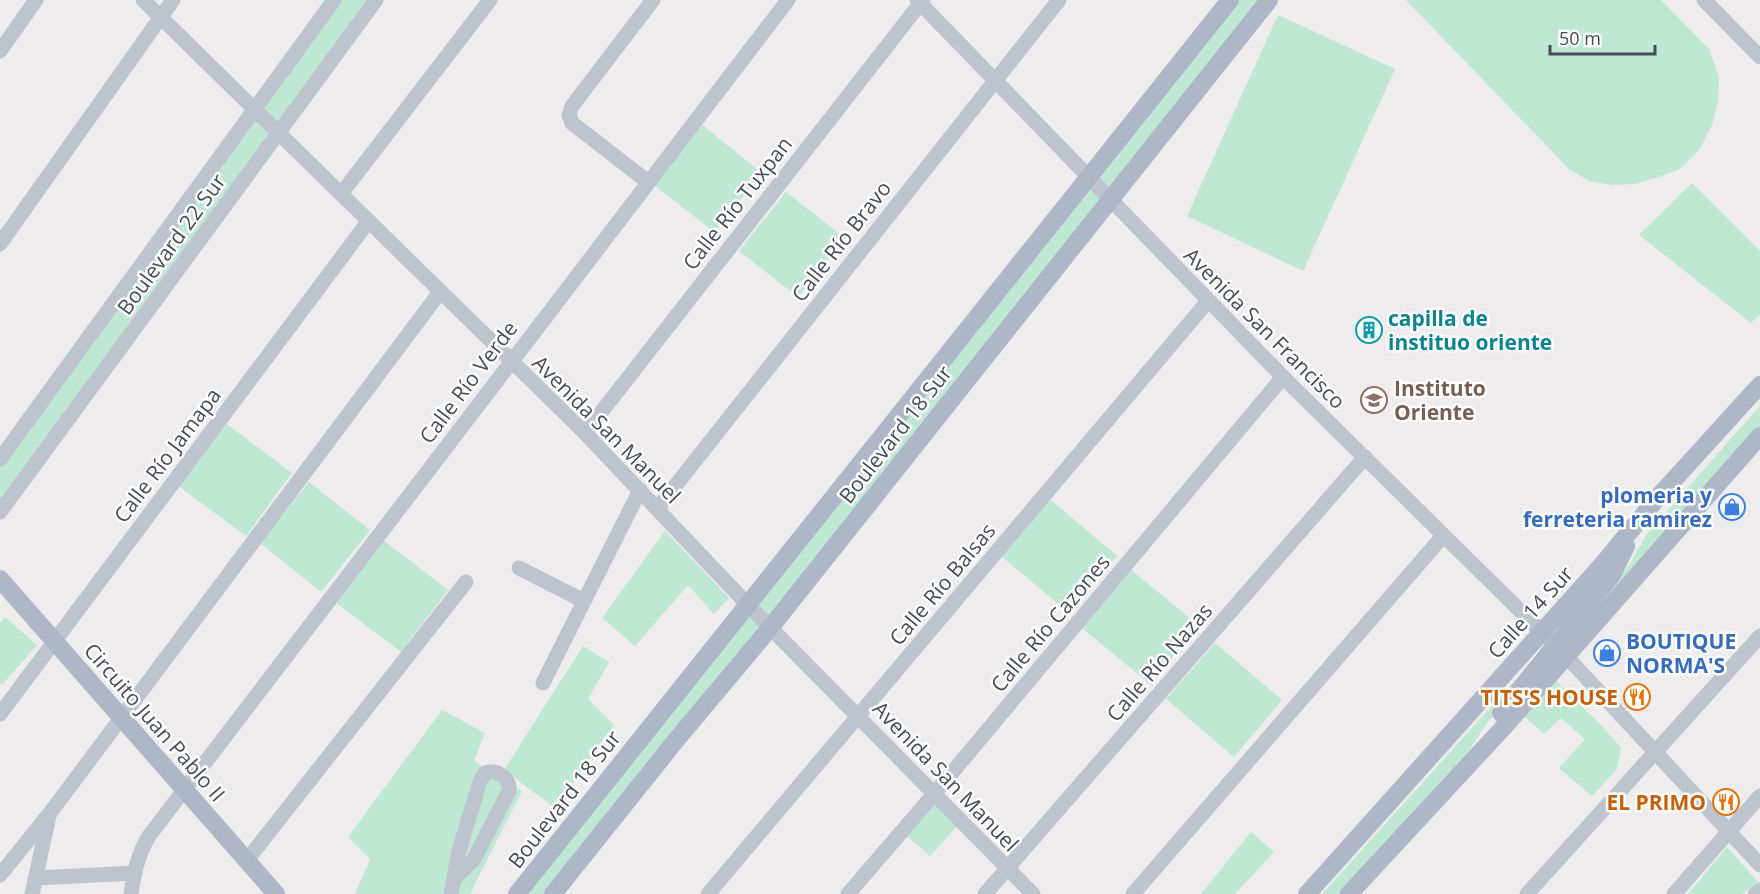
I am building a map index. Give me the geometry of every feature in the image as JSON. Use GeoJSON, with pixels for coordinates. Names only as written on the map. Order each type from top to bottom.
{"type":"FeatureCollection","features":[{"type":"Feature","properties":{"kind":"main road","name":"Boulevard 18 Sur"},"geometry":{"type":"LineString","coordinates":[[517,894],[1230,0]]}},
{"type":"Feature","properties":{"kind":"main road","name":"Boulevard 18 Sur"},"geometry":{"type":"LineString","coordinates":[[553,894],[677,739],[771,628],[1269,0]]}},
{"type":"Feature","properties":{"kind":"main road","name":"Calle 14 Sur"},"geometry":{"type":"LineString","coordinates":[[1349,894],[1477,755],[1630,533],[1659,496],[1760,385]]}},
{"type":"Feature","properties":{"kind":"main road","name":"Calle 14 Sur"},"geometry":{"type":"LineString","coordinates":[[1307,894],[1760,436]]}},
{"type":"Feature","properties":{"kind":"main road","name":"Circuito Juan Pablo II"},"geometry":{"type":"LineString","coordinates":[[0,579],[276,894]]}},
{"type":"Feature","properties":{"kind":"main road"},"geometry":{"type":"LineString","coordinates":[[696,668],[721,686]]}},
{"type":"Feature","properties":{"kind":"main road"},"geometry":{"type":"LineString","coordinates":[[654,720],[677,739]]}},
{"type":"Feature","properties":{"kind":"main road"},"geometry":{"type":"LineString","coordinates":[[600,791],[622,809]]}},
{"type":"Feature","properties":{"kind":"street"},"geometry":{"type":"LineString","coordinates":[[0,51],[36,0]]}},
{"type":"Feature","properties":{"kind":"street","name":"Avenida San Manuel"},"geometry":{"type":"LineString","coordinates":[[143,0],[585,433],[748,605],[1033,894]]}},
{"type":"Feature","properties":{"kind":"street"},"geometry":{"type":"LineString","coordinates":[[0,244],[173,0]]}},
{"type":"Feature","properties":{"kind":"street","name":"Boulevard 22 Sur"},"geometry":{"type":"LineString","coordinates":[[0,459],[334,0]]}},
{"type":"Feature","properties":{"kind":"street","name":"Boulevard 22 Sur"},"geometry":{"type":"LineString","coordinates":[[0,512],[376,0]]}},
{"type":"Feature","properties":{"kind":"street"},"geometry":{"type":"LineString","coordinates":[[341,194],[490,0]]}},
{"type":"Feature","properties":{"kind":"street"},"geometry":{"type":"LineString","coordinates":[[648,182],[572,123],[569,115],[572,106],[653,0]]}},
{"type":"Feature","properties":{"kind":"street","name":"Calle Río Verde"},"geometry":{"type":"LineString","coordinates":[[131,894],[134,873],[149,836],[788,0]]}},
{"type":"Feature","properties":{"kind":"street","name":"Calle Río Bravo"},"geometry":{"type":"LineString","coordinates":[[657,509],[1059,0]]}},
{"type":"Feature","properties":{"kind":"street"},"geometry":{"type":"LineString","coordinates":[[1704,0],[1760,57]]}},
{"type":"Feature","properties":{"kind":"street","name":"Avenida San Francisco"},"geometry":{"type":"LineString","coordinates":[[920,1],[994,81],[1090,177],[1208,301],[1554,645],[1760,865]]}},
{"type":"Feature","properties":{"kind":"street","name":"Calle Río Tuxpan"},"geometry":{"type":"LineString","coordinates":[[585,433],[920,1]]}},
{"type":"Feature","properties":{"kind":"street","name":"Calle Río Jamapa"},"geometry":{"type":"LineString","coordinates":[[0,714],[368,222]]}},
{"type":"Feature","properties":{"kind":"street"},"geometry":{"type":"LineString","coordinates":[[0,875],[50,813],[440,292]]}},
{"type":"Feature","properties":{"kind":"street","name":"Calle Río Balsas"},"geometry":{"type":"LineString","coordinates":[[708,894],[1208,301]]}},
{"type":"Feature","properties":{"kind":"street","name":"Calle Río Cazones"},"geometry":{"type":"LineString","coordinates":[[848,894],[935,794],[1283,377]]}},
{"type":"Feature","properties":{"kind":"street","name":"Calle Río Nazas"},"geometry":{"type":"LineString","coordinates":[[985,894],[1365,457]]}},
{"type":"Feature","properties":{"kind":"street"},"geometry":{"type":"LineString","coordinates":[[543,683],[640,490]]}},
{"type":"Feature","properties":{"kind":"street"},"geometry":{"type":"LineString","coordinates":[[1133,894],[1443,536]]}},
{"type":"Feature","properties":{"kind":"street"},"geometry":{"type":"LineString","coordinates":[[519,568],[584,601]]}},
{"type":"Feature","properties":{"kind":"street"},"geometry":{"type":"LineString","coordinates":[[247,860],[466,582]]}},
{"type":"Feature","properties":{"kind":"street"},"geometry":{"type":"LineString","coordinates":[[1527,894],[1760,636]]}},
{"type":"Feature","properties":{"kind":"street"},"geometry":{"type":"LineString","coordinates":[[451,894],[456,877],[459,850],[480,781],[485,773],[493,771],[506,778],[509,782],[509,791],[474,859],[456,877]]}},
{"type":"Feature","properties":{"kind":"street"},"geometry":{"type":"LineString","coordinates":[[1674,894],[1760,796]]}},
{"type":"Feature","properties":{"kind":"street"},"geometry":{"type":"LineString","coordinates":[[32,894],[50,813]]}},
{"type":"Feature","properties":{"kind":"street"},"geometry":{"type":"LineString","coordinates":[[36,878],[134,873]]}},
{"type":"Feature","properties":{"kind":"street"},"geometry":{"type":"LineString","coordinates":[[1755,894],[1760,890]]}},
{"type":"Feature","properties":{"kind":"green space"},"geometry":{"type":"Polygon","coordinates":[[[334,0],[376,0],[0,512],[0,459],[334,0]]]}},
{"type":"Feature","properties":{"kind":"green space"},"geometry":{"type":"Polygon","coordinates":[[[1230,0],[1270,0],[553,894],[517,894],[1230,0]]]}},
{"type":"Feature","properties":{"kind":"green space"},"geometry":{"type":"Polygon","coordinates":[[[1406,0],[1661,0],[1709,49],[1719,78],[1718,101],[1712,125],[1699,150],[1680,169],[1634,184],[1612,185],[1589,181],[1569,169],[1406,0]]]}},
{"type":"Feature","properties":{"kind":"green space"},"geometry":{"type":"Polygon","coordinates":[[[1278,15],[1395,69],[1303,271],[1187,216],[1278,15]]]}},
{"type":"Feature","properties":{"kind":"green space"},"geometry":{"type":"Polygon","coordinates":[[[702,125],[762,173],[714,232],[654,185],[702,125]]]}},
{"type":"Feature","properties":{"kind":"green space"},"geometry":{"type":"Polygon","coordinates":[[[1692,183],[1760,251],[1760,314],[1751,323],[1639,235],[1692,183]]]}},
{"type":"Feature","properties":{"kind":"green space"},"geometry":{"type":"Polygon","coordinates":[[[786,192],[845,238],[798,297],[739,251],[786,192]]]}},
{"type":"Feature","properties":{"kind":"green space"},"geometry":{"type":"Polygon","coordinates":[[[1760,406],[1760,427],[1572,636],[1568,633],[1629,566],[1646,535],[1760,406]]]}},
{"type":"Feature","properties":{"kind":"green space"},"geometry":{"type":"Polygon","coordinates":[[[224,422],[292,473],[246,536],[177,485],[224,422]]]}},
{"type":"Feature","properties":{"kind":"green space"},"geometry":{"type":"Polygon","coordinates":[[[309,482],[370,530],[321,592],[260,543],[309,482]]]}},
{"type":"Feature","properties":{"kind":"green space"},"geometry":{"type":"Polygon","coordinates":[[[1050,499],[1117,556],[1069,613],[1001,556],[1050,499]]]}},
{"type":"Feature","properties":{"kind":"green space"},"geometry":{"type":"Polygon","coordinates":[[[665,531],[729,598],[714,614],[688,585],[635,646],[602,618],[665,531]]]}},
{"type":"Feature","properties":{"kind":"green space"},"geometry":{"type":"Polygon","coordinates":[[[383,540],[448,590],[401,652],[335,602],[383,540]]]}},
{"type":"Feature","properties":{"kind":"green space"},"geometry":{"type":"Polygon","coordinates":[[[1130,569],[1198,625],[1150,684],[1082,628],[1130,569]]]}},
{"type":"Feature","properties":{"kind":"green space"},"geometry":{"type":"Polygon","coordinates":[[[5,617],[37,645],[2,685],[0,683],[0,622],[5,617]]]}},
{"type":"Feature","properties":{"kind":"green space"},"geometry":{"type":"Polygon","coordinates":[[[1215,643],[1282,700],[1234,757],[1166,699],[1215,643]]]}},
{"type":"Feature","properties":{"kind":"green space"},"geometry":{"type":"Polygon","coordinates":[[[583,646],[609,662],[588,699],[614,725],[555,808],[504,770],[583,646]]]}},
{"type":"Feature","properties":{"kind":"green space"},"geometry":{"type":"Polygon","coordinates":[[[1538,655],[1541,659],[1486,724],[1467,754],[1339,894],[1322,894],[1538,655]]]}},
{"type":"Feature","properties":{"kind":"green space"},"geometry":{"type":"Polygon","coordinates":[[[1556,681],[1621,748],[1617,769],[1592,796],[1559,768],[1585,739],[1561,718],[1544,734],[1524,716],[1556,681]]]}},
{"type":"Feature","properties":{"kind":"green space"},"geometry":{"type":"Polygon","coordinates":[[[442,710],[485,733],[474,761],[522,791],[470,894],[355,894],[370,859],[348,837],[442,710]]]}},
{"type":"Feature","properties":{"kind":"green space"},"geometry":{"type":"Polygon","coordinates":[[[930,799],[959,824],[930,856],[901,831],[930,799]]]}},
{"type":"Feature","properties":{"kind":"green space"},"geometry":{"type":"Polygon","coordinates":[[[1251,832],[1274,852],[1235,894],[1201,894],[1251,832]]]}},
{"type":"Feature","properties":{"kind":"green space"},"geometry":{"type":"Polygon","coordinates":[[[1727,847],[1758,882],[1742,894],[1688,894],[1727,847]]]}},
{"type":"Feature","properties":{"kind":"place","name":"capilla de instituo oriente"},"geometry":{"type":"Point","coordinates":[1369,330]}},
{"type":"Feature","properties":{"kind":"place","name":"Instituto Oriente"},"geometry":{"type":"Point","coordinates":[1374,400]}},
{"type":"Feature","properties":{"kind":"place","name":"plomeria y ferreteria ramirez"},"geometry":{"type":"Point","coordinates":[1732,507]}},
{"type":"Feature","properties":{"kind":"place","name":"BOUTIQUE NORMA'S"},"geometry":{"type":"Point","coordinates":[1607,653]}},
{"type":"Feature","properties":{"kind":"place","name":"TITS'S HOUSE"},"geometry":{"type":"Point","coordinates":[1637,697]}},
{"type":"Feature","properties":{"kind":"place","name":"EL PRIMO"},"geometry":{"type":"Point","coordinates":[1726,802]}}]}
